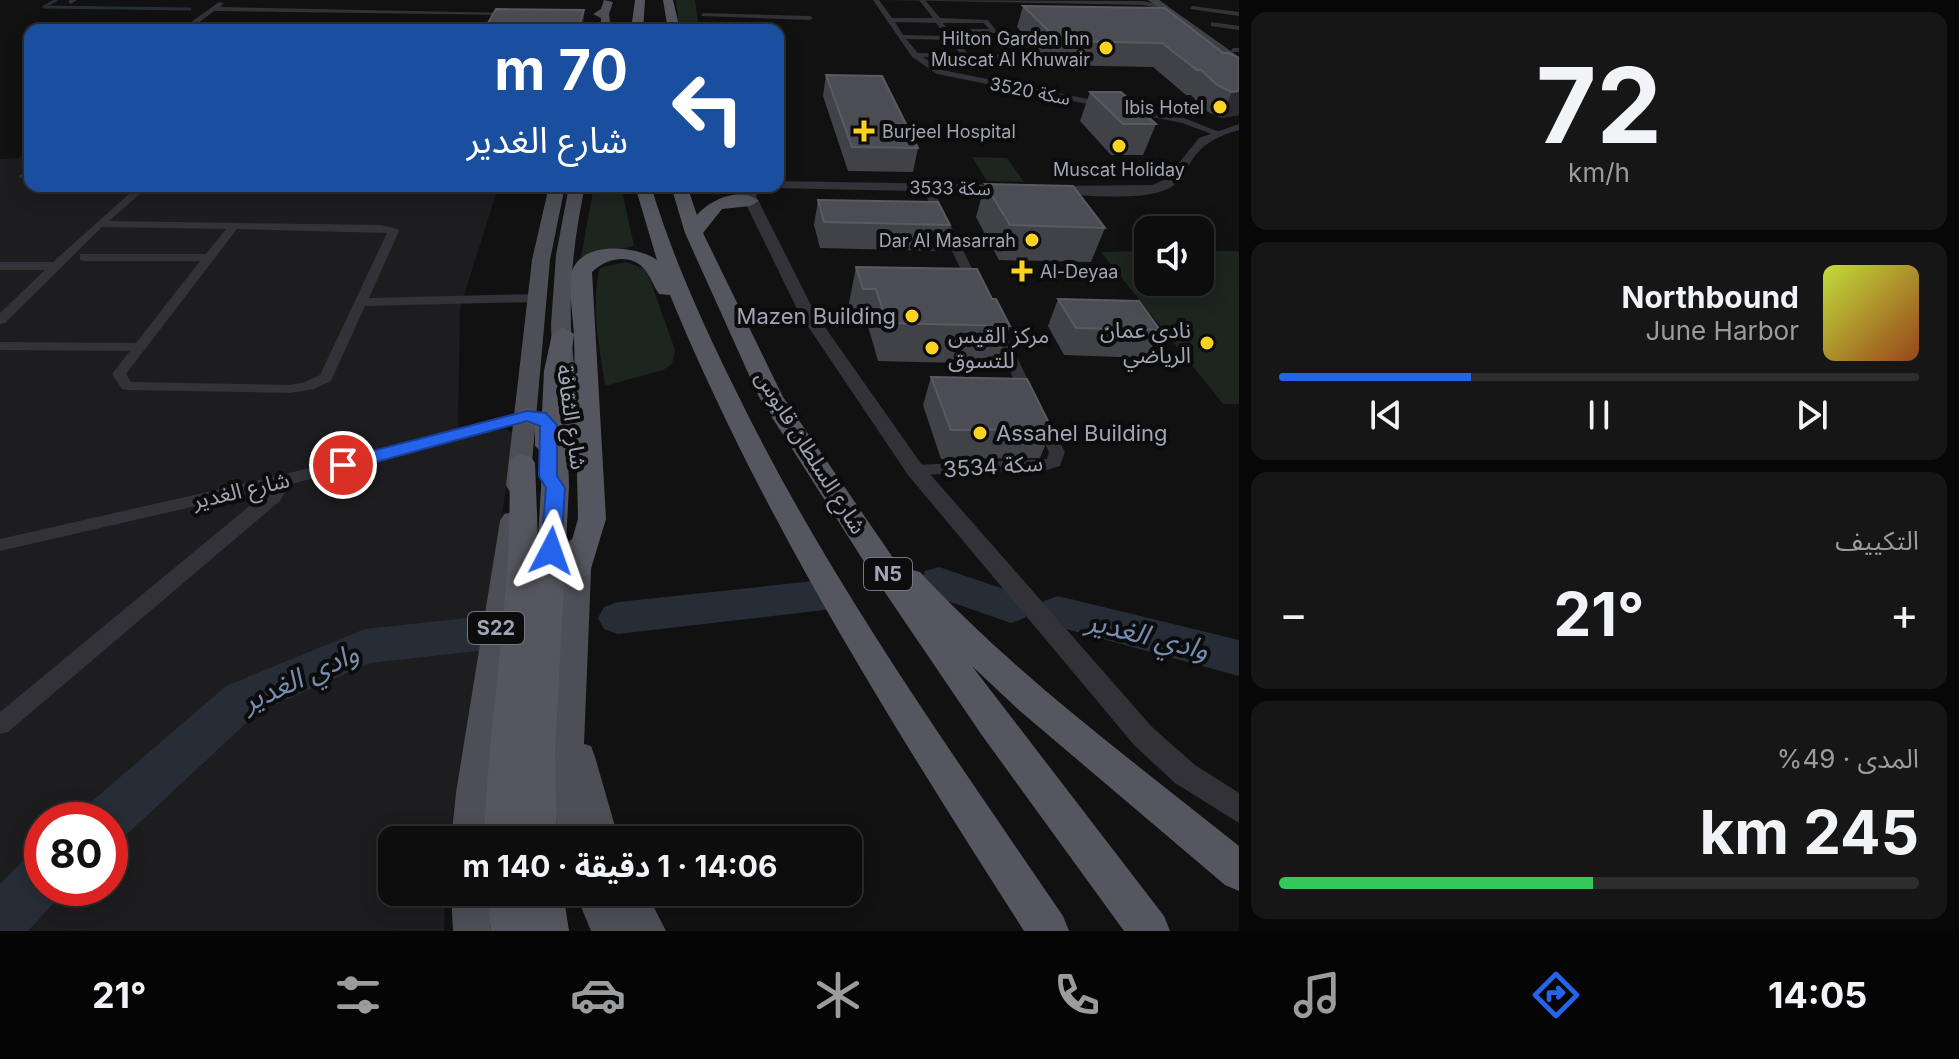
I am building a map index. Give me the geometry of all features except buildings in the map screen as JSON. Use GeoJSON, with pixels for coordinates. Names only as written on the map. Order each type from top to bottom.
{"type":"FeatureCollection","features":[{"type":"Feature","properties":{"kind":"highway"},"geometry":{"type":"LineString","coordinates":[[638,24],[640,0]]}},
{"type":"Feature","properties":{"kind":"highway"},"geometry":{"type":"LineString","coordinates":[[663,24],[665,0]]}},
{"type":"Feature","properties":{"kind":"highway"},"geometry":{"type":"LineString","coordinates":[[665,0],[672,24]]}},
{"type":"Feature","properties":{"kind":"highway","name":"شارع السلطان قابوس"},"geometry":{"type":"LineString","coordinates":[[645,192],[657,240],[682,302],[749,449],[821,579],[1048,931]]}},
{"type":"Feature","properties":{"kind":"highway","name":"شارع السلطان قابوس"},"geometry":{"type":"LineString","coordinates":[[681,192],[694,233],[771,397],[873,552],[993,723],[1149,931]]}},
{"type":"Feature","properties":{"kind":"highway"},"geometry":{"type":"LineString","coordinates":[[694,233],[715,205],[754,192]]}},
{"type":"Feature","properties":{"kind":"highway"},"geometry":{"type":"LineString","coordinates":[[579,567],[592,519],[582,271],[587,263],[605,256],[637,257],[649,263],[667,292],[682,302]]}},
{"type":"Feature","properties":{"kind":"highway"},"geometry":{"type":"LineString","coordinates":[[538,826],[536,774],[555,488],[556,357],[563,334]]}},
{"type":"Feature","properties":{"kind":"highway"},"geometry":{"type":"LineString","coordinates":[[527,416],[540,417],[549,425],[548,476],[555,488]]}},
{"type":"Feature","properties":{"kind":"highway"},"geometry":{"type":"LineString","coordinates":[[504,826],[524,579],[526,537],[522,463]]}},
{"type":"Feature","properties":{"kind":"highway"},"geometry":{"type":"LineString","coordinates":[[873,552],[908,580],[956,632],[1032,701],[1239,871]]}},
{"type":"Feature","properties":{"kind":"highway"},"geometry":{"type":"LineString","coordinates":[[508,906],[512,931]]}},
{"type":"Feature","properties":{"kind":"highway"},"geometry":{"type":"LineString","coordinates":[[545,906],[548,931]]}},
{"type":"Feature","properties":{"kind":"main road"},"geometry":{"type":"LineString","coordinates":[[592,1],[598,14],[596,24]]}},
{"type":"Feature","properties":{"kind":"main road"},"geometry":{"type":"LineString","coordinates":[[598,14],[606,11],[607,1]]}},
{"type":"Feature","properties":{"kind":"main road"},"geometry":{"type":"LineString","coordinates":[[607,1],[611,14],[609,24]]}},
{"type":"Feature","properties":{"kind":"main road"},"geometry":{"type":"LineString","coordinates":[[1154,2],[1237,55]]}},
{"type":"Feature","properties":{"kind":"main road"},"geometry":{"type":"LineString","coordinates":[[598,14],[606,16],[607,24]]}},
{"type":"Feature","properties":{"kind":"main road"},"geometry":{"type":"LineString","coordinates":[[1213,57],[1237,55]]}},
{"type":"Feature","properties":{"kind":"main road","name":"شارع الثقافة"},"geometry":{"type":"LineString","coordinates":[[527,416],[535,298],[543,237],[561,192]]}},
{"type":"Feature","properties":{"kind":"main road","name":"شارع الثقافة"},"geometry":{"type":"LineString","coordinates":[[563,192],[566,249],[564,371],[578,442],[581,479],[567,759],[575,826]]}},
{"type":"Feature","properties":{"kind":"main road","name":"S22"},"geometry":{"type":"LineString","coordinates":[[471,826],[492,653],[527,416]]}},
{"type":"Feature","properties":{"kind":"main road"},"geometry":{"type":"LineString","coordinates":[[573,675],[578,749],[583,780],[597,826]]}},
{"type":"Feature","properties":{"kind":"main road"},"geometry":{"type":"LineString","coordinates":[[470,906],[472,931]]}},
{"type":"Feature","properties":{"kind":"main road"},"geometry":{"type":"LineString","coordinates":[[599,906],[610,931]]}},
{"type":"Feature","properties":{"kind":"main road"},"geometry":{"type":"LineString","coordinates":[[633,906],[647,931]]}},
{"type":"Feature","properties":{"kind":"street"},"geometry":{"type":"LineString","coordinates":[[193,24],[226,0]]}},
{"type":"Feature","properties":{"kind":"street","name":"سكة 3520"},"geometry":{"type":"LineString","coordinates":[[876,0],[926,66],[953,76],[1184,121],[1217,133]]}},
{"type":"Feature","properties":{"kind":"street"},"geometry":{"type":"LineString","coordinates":[[888,0],[1154,2]]}},
{"type":"Feature","properties":{"kind":"street"},"geometry":{"type":"LineString","coordinates":[[922,0],[966,56]]}},
{"type":"Feature","properties":{"kind":"street"},"geometry":{"type":"LineString","coordinates":[[1192,8],[1239,14]]}},
{"type":"Feature","properties":{"kind":"street"},"geometry":{"type":"LineString","coordinates":[[214,9],[521,13]]}},
{"type":"Feature","properties":{"kind":"street"},"geometry":{"type":"LineString","coordinates":[[583,14],[598,14]]}},
{"type":"Feature","properties":{"kind":"street"},"geometry":{"type":"LineString","coordinates":[[703,15],[810,18]]}},
{"type":"Feature","properties":{"kind":"street"},"geometry":{"type":"LineString","coordinates":[[891,20],[986,21],[995,31],[903,37]]}},
{"type":"Feature","properties":{"kind":"street"},"geometry":{"type":"LineString","coordinates":[[1214,24],[1239,28]]}},
{"type":"Feature","properties":{"kind":"street"},"geometry":{"type":"LineString","coordinates":[[915,55],[1012,57]]}},
{"type":"Feature","properties":{"kind":"street","name":"سكة 3533"},"geometry":{"type":"LineString","coordinates":[[784,185],[1152,190],[1174,181],[1195,147],[1217,133],[1239,127]]}},
{"type":"Feature","properties":{"kind":"street","name":"سكة 3534"},"geometry":{"type":"LineString","coordinates":[[915,470],[1043,466],[1054,462],[1057,452],[927,187]]}},
{"type":"Feature","properties":{"kind":"street"},"geometry":{"type":"LineString","coordinates":[[0,320],[99,224],[137,192]]}},
{"type":"Feature","properties":{"kind":"street"},"geometry":{"type":"LineString","coordinates":[[754,192],[807,313],[915,470],[1143,736],[1185,774],[1239,809]]}},
{"type":"Feature","properties":{"kind":"street"},"geometry":{"type":"LineString","coordinates":[[99,224],[381,228],[393,231],[326,378],[309,386],[290,389],[127,386],[119,374],[234,226]]}},
{"type":"Feature","properties":{"kind":"street"},"geometry":{"type":"LineString","coordinates":[[84,257],[209,258]]}},
{"type":"Feature","properties":{"kind":"street"},"geometry":{"type":"LineString","coordinates":[[0,266],[55,266]]}},
{"type":"Feature","properties":{"kind":"street"},"geometry":{"type":"LineString","coordinates":[[361,302],[535,298]]}},
{"type":"Feature","properties":{"kind":"street"},"geometry":{"type":"LineString","coordinates":[[0,346],[138,347]]}},
{"type":"Feature","properties":{"kind":"street","name":"شارع الغدير"},"geometry":{"type":"LineString","coordinates":[[0,545],[282,481],[527,416]]}},
{"type":"Feature","properties":{"kind":"street"},"geometry":{"type":"LineString","coordinates":[[0,725],[275,496],[282,481]]}},
{"type":"Feature","properties":{"kind":"shaded area"},"geometry":{"type":"Polygon","coordinates":[[[676,0],[695,0],[698,24],[678,24],[676,0]]]}},
{"type":"Feature","properties":{"kind":"shaded area"},"geometry":{"type":"Polygon","coordinates":[[[24,154],[24,192],[497,192],[460,308],[458,424],[460,437],[506,429],[515,435],[452,826],[378,826],[378,906],[445,906],[444,931],[0,931],[0,159],[18,158],[24,154]]]}},
{"type":"Feature","properties":{"kind":"shaded area"},"geometry":{"type":"Polygon","coordinates":[[[972,157],[1007,158],[1024,182],[987,181],[972,157]]]}},
{"type":"Feature","properties":{"kind":"shaded area"},"geometry":{"type":"Polygon","coordinates":[[[593,192],[622,192],[634,246],[581,257],[593,192]]]}},
{"type":"Feature","properties":{"kind":"shaded area","name":"نادي عمان الرياضي"},"geometry":{"type":"Polygon","coordinates":[[[1134,251],[1134,293],[1101,252],[1134,251]]]}},
{"type":"Feature","properties":{"kind":"shaded area","name":"نادي عمان الرياضي"},"geometry":{"type":"Polygon","coordinates":[[[1214,251],[1239,251],[1239,404],[1223,404],[1136,296],[1214,296],[1214,251]]]}},
{"type":"Feature","properties":{"kind":"shaded area"},"geometry":{"type":"Polygon","coordinates":[[[625,262],[646,269],[675,350],[672,364],[663,370],[605,386],[597,327],[597,283],[600,268],[625,262]]]}},
{"type":"Feature","properties":{"kind":"waterway"},"geometry":{"type":"LineString","coordinates":[[56,0],[44,7],[190,9]]}},
{"type":"Feature","properties":{"kind":"waterway","name":"وادي الغدير"},"geometry":{"type":"LineString","coordinates":[[939,582],[1011,607]]}},
{"type":"Feature","properties":{"kind":"waterway","name":"وادي الغدير"},"geometry":{"type":"LineString","coordinates":[[618,618],[824,595]]}},
{"type":"Feature","properties":{"kind":"waterway","name":"وادي الغدير"},"geometry":{"type":"LineString","coordinates":[[1058,612],[1239,658]]}},
{"type":"Feature","properties":{"kind":"waterway","name":"وادي الغدير"},"geometry":{"type":"LineString","coordinates":[[127,802],[242,699],[365,646],[486,633]]}},
{"type":"Feature","properties":{"kind":"waterway","name":"وادي الغدير"},"geometry":{"type":"LineString","coordinates":[[0,922],[24,897]]}},
{"type":"Feature","properties":{"kind":"place","name":"Hilton Garden Inn Muscat Al Khuwair"},"geometry":{"type":"Point","coordinates":[1106,48]}},
{"type":"Feature","properties":{"kind":"place","name":"Ibis Hotel"},"geometry":{"type":"Point","coordinates":[1220,107]}},
{"type":"Feature","properties":{"kind":"place","name":"Burjeel Hospital"},"geometry":{"type":"Point","coordinates":[864,131]}},
{"type":"Feature","properties":{"kind":"place","name":"Muscat Holiday"},"geometry":{"type":"Point","coordinates":[1119,146]}},
{"type":"Feature","properties":{"kind":"place","name":"Dar Al Masarrah"},"geometry":{"type":"Point","coordinates":[1032,240]}},
{"type":"Feature","properties":{"kind":"place","name":"Al-Deyaa"},"geometry":{"type":"Point","coordinates":[1022,271]}},
{"type":"Feature","properties":{"kind":"place","name":"Mazen Building"},"geometry":{"type":"Point","coordinates":[912,316]}},
{"type":"Feature","properties":{"kind":"place","name":"نادي عمان الرياضي"},"geometry":{"type":"Point","coordinates":[1207,343]}},
{"type":"Feature","properties":{"kind":"place","name":"مركز القيس للتسوق"},"geometry":{"type":"Point","coordinates":[932,348]}},
{"type":"Feature","properties":{"kind":"place","name":"Assahel Building"},"geometry":{"type":"Point","coordinates":[980,433]}},
{"type":"Feature","properties":{"kind":"route"},"geometry":{"type":"LineString","coordinates":[[343,465],[527,416],[540,417],[549,425],[547,469],[555,488],[551,551]]}}]}
